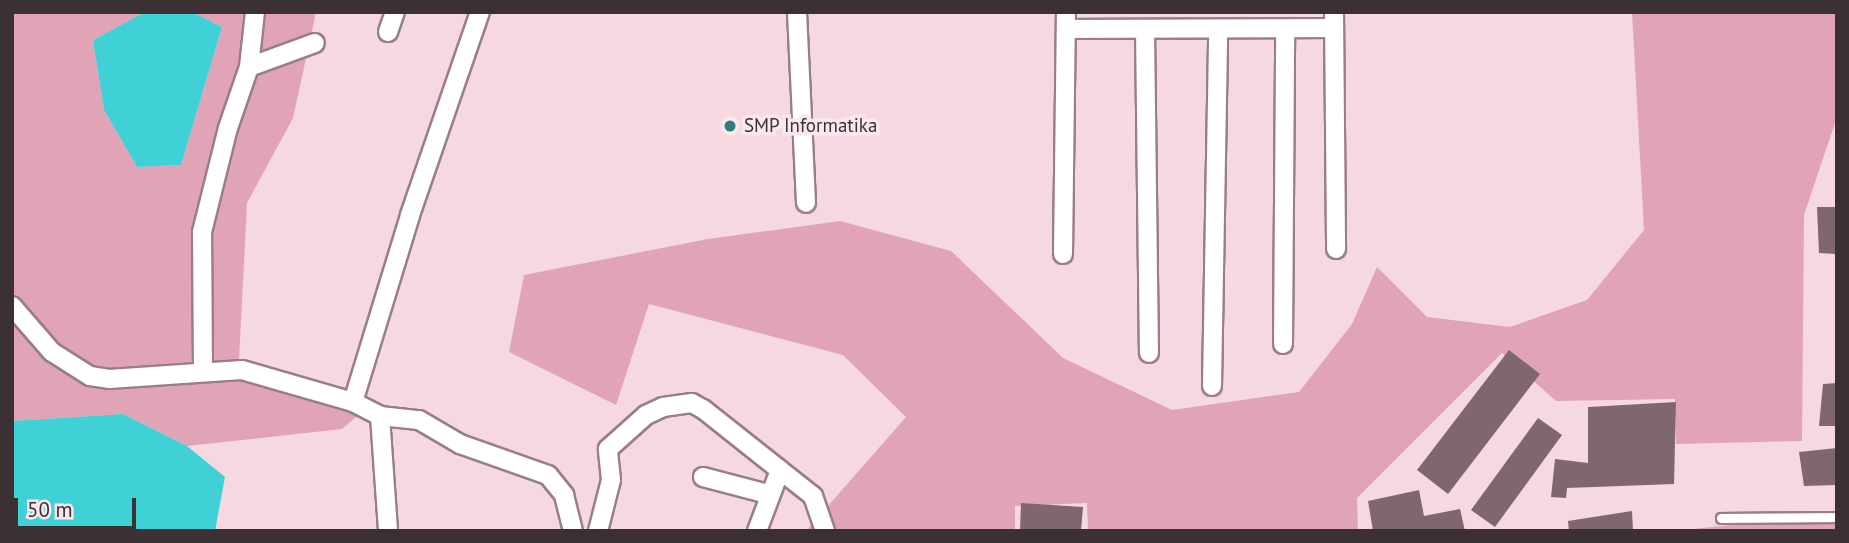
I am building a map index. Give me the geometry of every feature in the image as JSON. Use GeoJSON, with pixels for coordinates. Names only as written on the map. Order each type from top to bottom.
{"type":"FeatureCollection","features":[{"type":"Feature","properties":{"kind":"street"},"geometry":{"type":"LineString","coordinates":[[203,370],[202,232],[249,67],[256,12]]}},
{"type":"Feature","properties":{"kind":"street"},"geometry":{"type":"LineString","coordinates":[[388,32],[395,12]]}},
{"type":"Feature","properties":{"kind":"street"},"geometry":{"type":"LineString","coordinates":[[353,402],[410,215],[480,12]]}},
{"type":"Feature","properties":{"kind":"street"},"geometry":{"type":"LineString","coordinates":[[797,12],[806,203]]}},
{"type":"Feature","properties":{"kind":"street"},"geometry":{"type":"LineString","coordinates":[[1063,254],[1066,21],[1145,29],[1285,29],[1334,20],[1336,250]]}},
{"type":"Feature","properties":{"kind":"street"},"geometry":{"type":"LineString","coordinates":[[1145,29],[1149,353]]}},
{"type":"Feature","properties":{"kind":"street"},"geometry":{"type":"LineString","coordinates":[[1212,386],[1218,29]]}},
{"type":"Feature","properties":{"kind":"street"},"geometry":{"type":"LineString","coordinates":[[1283,344],[1285,29]]}},
{"type":"Feature","properties":{"kind":"street"},"geometry":{"type":"LineString","coordinates":[[249,67],[315,43]]}},
{"type":"Feature","properties":{"kind":"street"},"geometry":{"type":"LineString","coordinates":[[12,306],[52,352],[90,376],[109,379],[203,370],[242,370],[353,402],[380,416],[419,420],[460,444],[548,475],[564,495],[573,531]]}},
{"type":"Feature","properties":{"kind":"street"},"geometry":{"type":"LineString","coordinates":[[598,531],[611,480],[608,449],[646,415],[663,407],[692,403],[704,409],[813,496],[825,531]]}},
{"type":"Feature","properties":{"kind":"street"},"geometry":{"type":"LineString","coordinates":[[380,416],[388,531]]}},
{"type":"Feature","properties":{"kind":"street"},"geometry":{"type":"LineString","coordinates":[[757,531],[768,494],[779,470]]}},
{"type":"Feature","properties":{"kind":"street"},"geometry":{"type":"LineString","coordinates":[[703,477],[768,494]]}},
{"type":"Feature","properties":{"kind":"lane"},"geometry":{"type":"LineString","coordinates":[[1721,518],[1837,517]]}},
{"type":"Feature","properties":{"kind":"shaded area"},"geometry":{"type":"Polygon","coordinates":[[[12,12],[145,12],[93,40],[104,110],[137,167],[181,165],[222,27],[192,12],[316,12],[293,118],[247,203],[239,361],[371,404],[342,429],[187,446],[123,414],[12,421],[12,12]]]}},
{"type":"Feature","properties":{"kind":"shaded area"},"geometry":{"type":"Polygon","coordinates":[[[1632,12],[1837,12],[1837,117],[1804,215],[1802,441],[1676,444],[1675,399],[1556,401],[1502,353],[1357,498],[1358,531],[1088,531],[1087,503],[1015,506],[1015,531],[806,531],[906,417],[843,355],[649,304],[616,405],[509,352],[524,275],[708,239],[840,221],[951,251],[1063,358],[1172,410],[1299,392],[1352,324],[1377,267],[1427,317],[1510,327],[1587,300],[1644,230],[1632,12]]]}},
{"type":"Feature","properties":{"kind":"shaded area"},"geometry":{"type":"Polygon","coordinates":[[[1837,514],[1837,531],[1673,531],[1837,514]]]}},
{"type":"Feature","properties":{"kind":"water"},"geometry":{"type":"Polygon","coordinates":[[[145,12],[192,12],[222,27],[181,165],[137,167],[104,110],[93,40],[145,12]]]}},
{"type":"Feature","properties":{"kind":"water"},"geometry":{"type":"Polygon","coordinates":[[[123,414],[187,446],[225,477],[215,531],[12,531],[12,421],[123,414]]]}},
{"type":"Feature","properties":{"kind":"building"},"geometry":{"type":"Polygon","coordinates":[[[1817,207],[1837,207],[1837,254],[1819,253],[1817,207]]]}},
{"type":"Feature","properties":{"kind":"building"},"geometry":{"type":"Polygon","coordinates":[[[1509,350],[1540,374],[1448,494],[1417,470],[1509,350]]]}},
{"type":"Feature","properties":{"kind":"building"},"geometry":{"type":"Polygon","coordinates":[[[1837,383],[1837,426],[1819,426],[1823,384],[1837,383]]]}},
{"type":"Feature","properties":{"kind":"building"},"geometry":{"type":"Polygon","coordinates":[[[1676,402],[1674,484],[1567,488],[1566,498],[1551,497],[1555,459],[1588,463],[1588,407],[1676,402]]]}},
{"type":"Feature","properties":{"kind":"building"},"geometry":{"type":"Polygon","coordinates":[[[1538,418],[1562,435],[1495,527],[1471,510],[1538,418]]]}},
{"type":"Feature","properties":{"kind":"building"},"geometry":{"type":"Polygon","coordinates":[[[1837,448],[1837,485],[1804,486],[1799,452],[1837,448]]]}},
{"type":"Feature","properties":{"kind":"building"},"geometry":{"type":"Polygon","coordinates":[[[1419,490],[1424,516],[1460,509],[1465,531],[1373,531],[1368,501],[1419,490]]]}},
{"type":"Feature","properties":{"kind":"building"},"geometry":{"type":"Polygon","coordinates":[[[1021,503],[1083,507],[1081,531],[1020,531],[1021,503]]]}},
{"type":"Feature","properties":{"kind":"building"},"geometry":{"type":"Polygon","coordinates":[[[1632,511],[1633,531],[1569,531],[1568,521],[1632,511]]]}},
{"type":"Feature","properties":{"kind":"place","name":"SMP Informatika"},"geometry":{"type":"Point","coordinates":[730,126]}}]}
